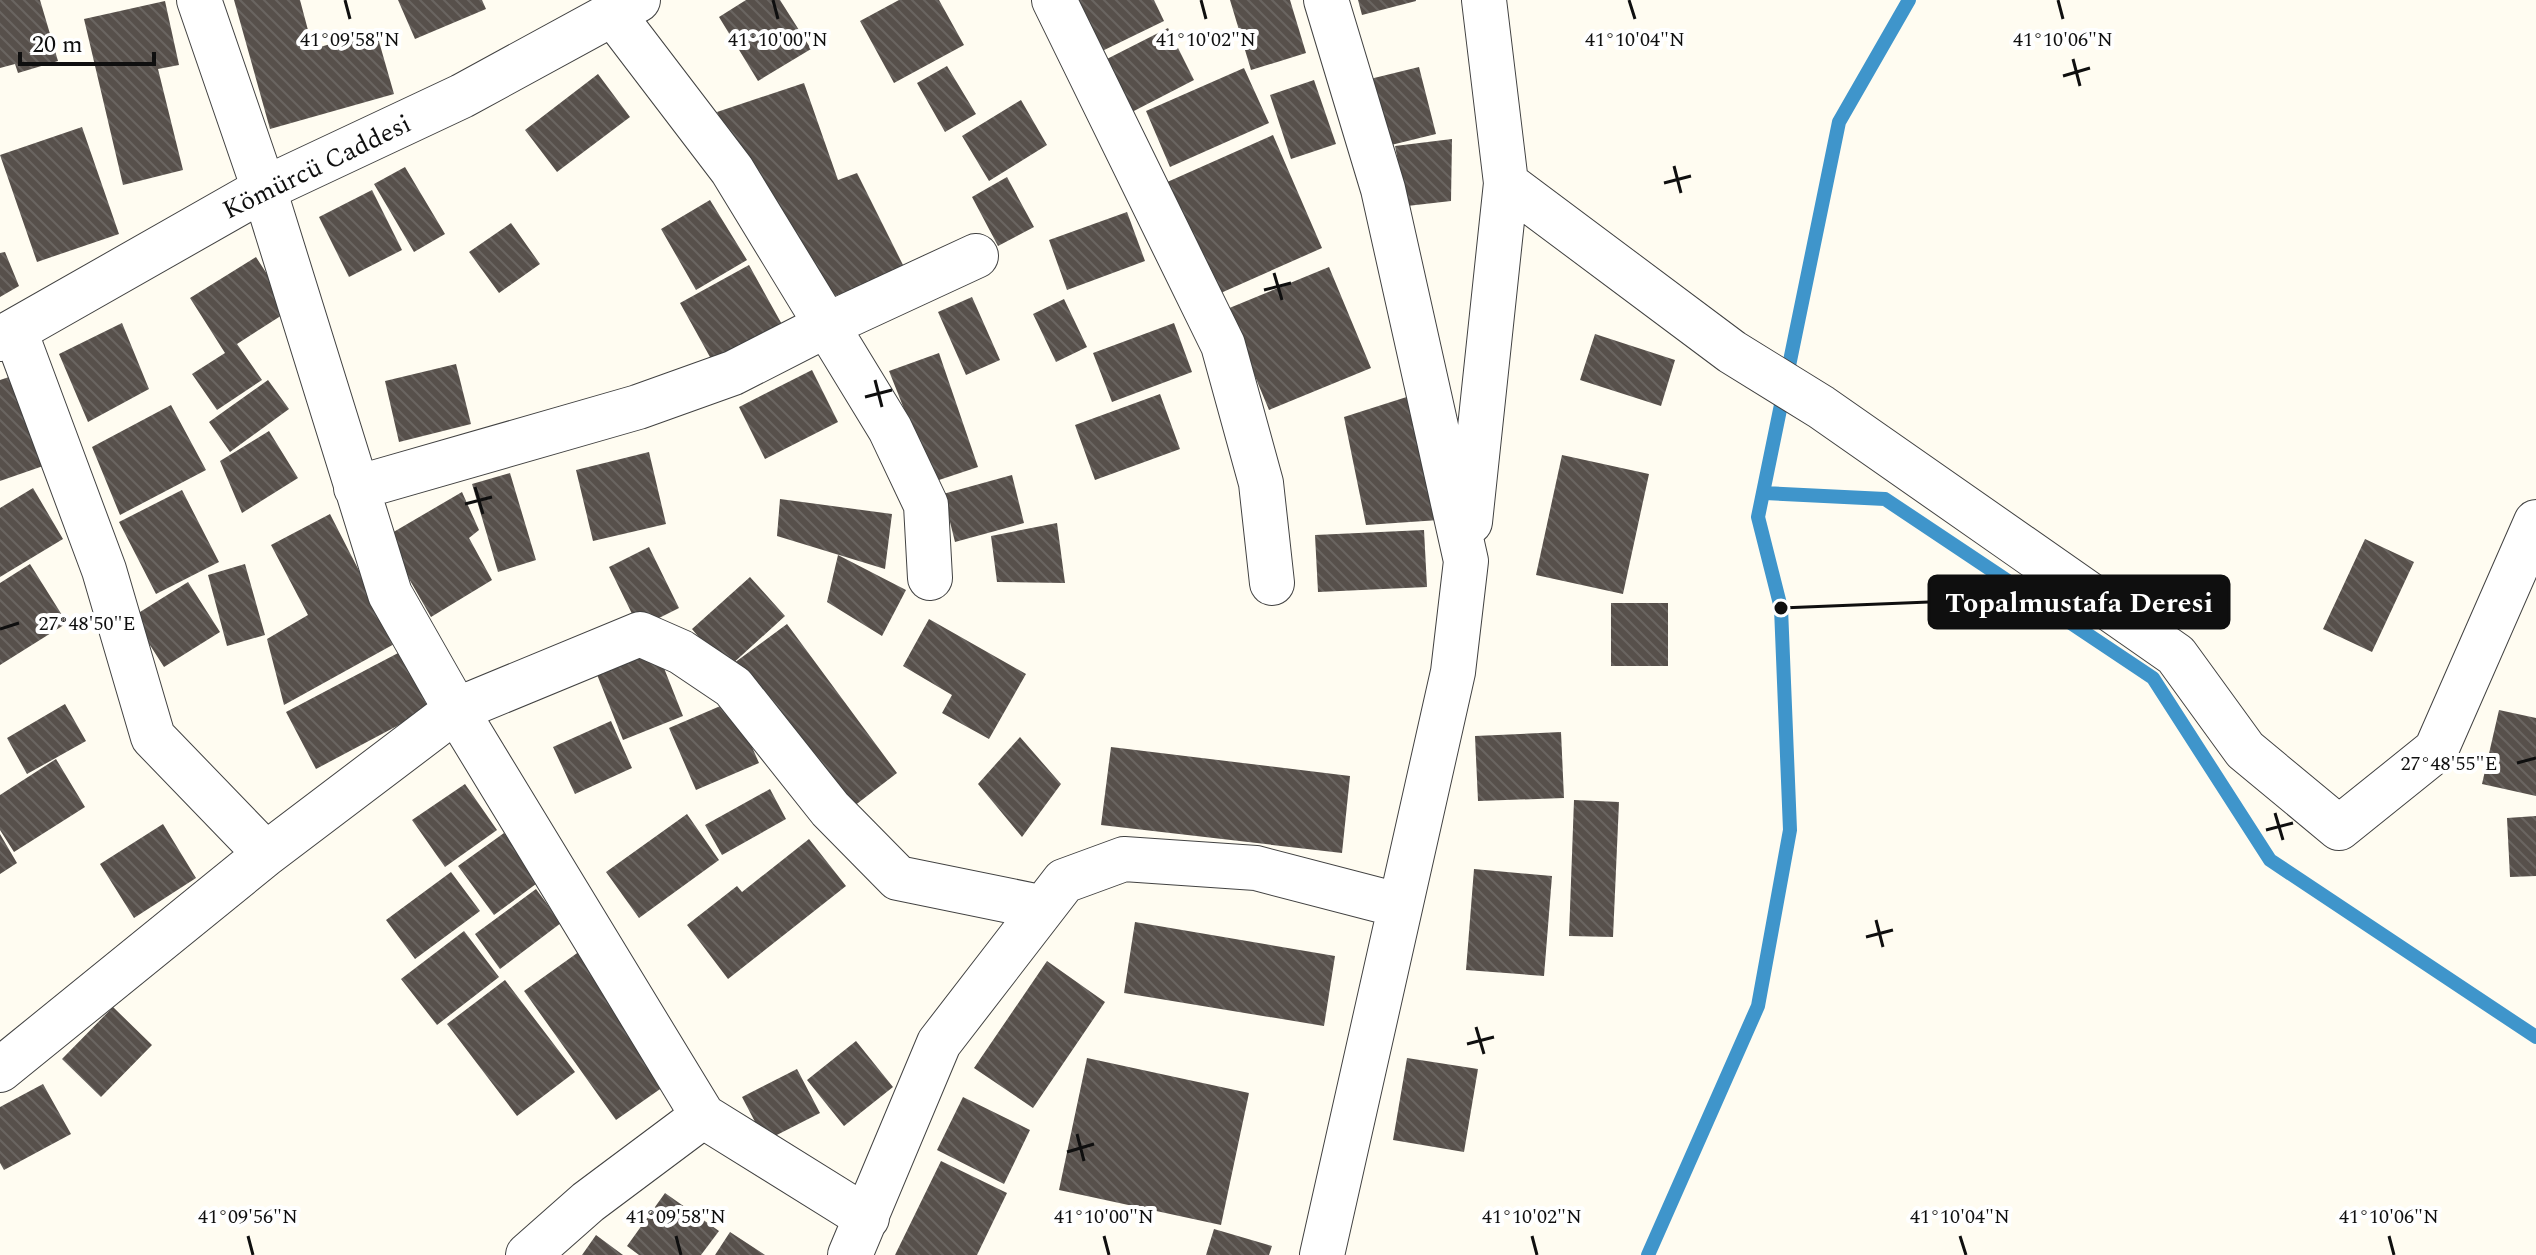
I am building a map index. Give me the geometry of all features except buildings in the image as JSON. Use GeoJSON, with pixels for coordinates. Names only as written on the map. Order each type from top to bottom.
{"type":"FeatureCollection","features":[{"type":"Feature","properties":{"kind":"street"},"geometry":{"type":"LineString","coordinates":[[199,0],[264,189],[390,594],[456,710],[703,1116],[858,1236],[939,1043],[1040,907],[1064,881],[1124,859],[1256,868],[1398,905]]}},
{"type":"Feature","properties":{"kind":"street"},"geometry":{"type":"LineString","coordinates":[[1054,0],[1223,345],[1261,483],[1272,583]]}},
{"type":"Feature","properties":{"kind":"street"},"geometry":{"type":"LineString","coordinates":[[1326,0],[1383,189],[1466,561]]}},
{"type":"Feature","properties":{"kind":"street"},"geometry":{"type":"LineString","coordinates":[[1322,1255],[1398,905],[1453,672],[1506,183],[1484,0]]}},
{"type":"Feature","properties":{"kind":"street"},"geometry":{"type":"LineString","coordinates":[[625,7],[732,170],[890,429],[926,505],[930,578]]}},
{"type":"Feature","properties":{"kind":"street","name":"Kömürcü Caddesi"},"geometry":{"type":"LineString","coordinates":[[8,335],[264,189],[462,96],[625,7]]}},
{"type":"Feature","properties":{"kind":"street"},"geometry":{"type":"LineString","coordinates":[[1506,183],[1732,352],[1821,407],[2176,655],[2245,750],[2339,828],[2436,750],[2531,553]]}},
{"type":"Feature","properties":{"kind":"street"},"geometry":{"type":"LineString","coordinates":[[356,488],[638,407],[733,373],[827,325],[976,256]]}},
{"type":"Feature","properties":{"kind":"street"},"geometry":{"type":"LineString","coordinates":[[8,335],[104,570],[153,737],[266,854]]}},
{"type":"Feature","properties":{"kind":"street"},"geometry":{"type":"LineString","coordinates":[[0,1070],[266,854],[456,710],[640,634],[681,652],[733,687],[830,809],[898,878],[1040,907]]}},
{"type":"Feature","properties":{"kind":"street"},"geometry":{"type":"LineString","coordinates":[[528,1255],[588,1202],[703,1116]]}},
{"type":"Feature","properties":{"kind":"waterway"},"geometry":{"type":"LineString","coordinates":[[1648,1255],[1758,1006],[1790,830],[1781,608],[1758,517],[1839,122],[1909,0]]}},
{"type":"Feature","properties":{"kind":"waterway"},"geometry":{"type":"LineString","coordinates":[[1765,493],[1885,499],[2153,678],[2270,860],[2536,1037]]}},
{"type":"Feature","properties":{"kind":"place","name":"Topalmustafa Deresi"},"geometry":{"type":"Point","coordinates":[1781,608]}}]}
